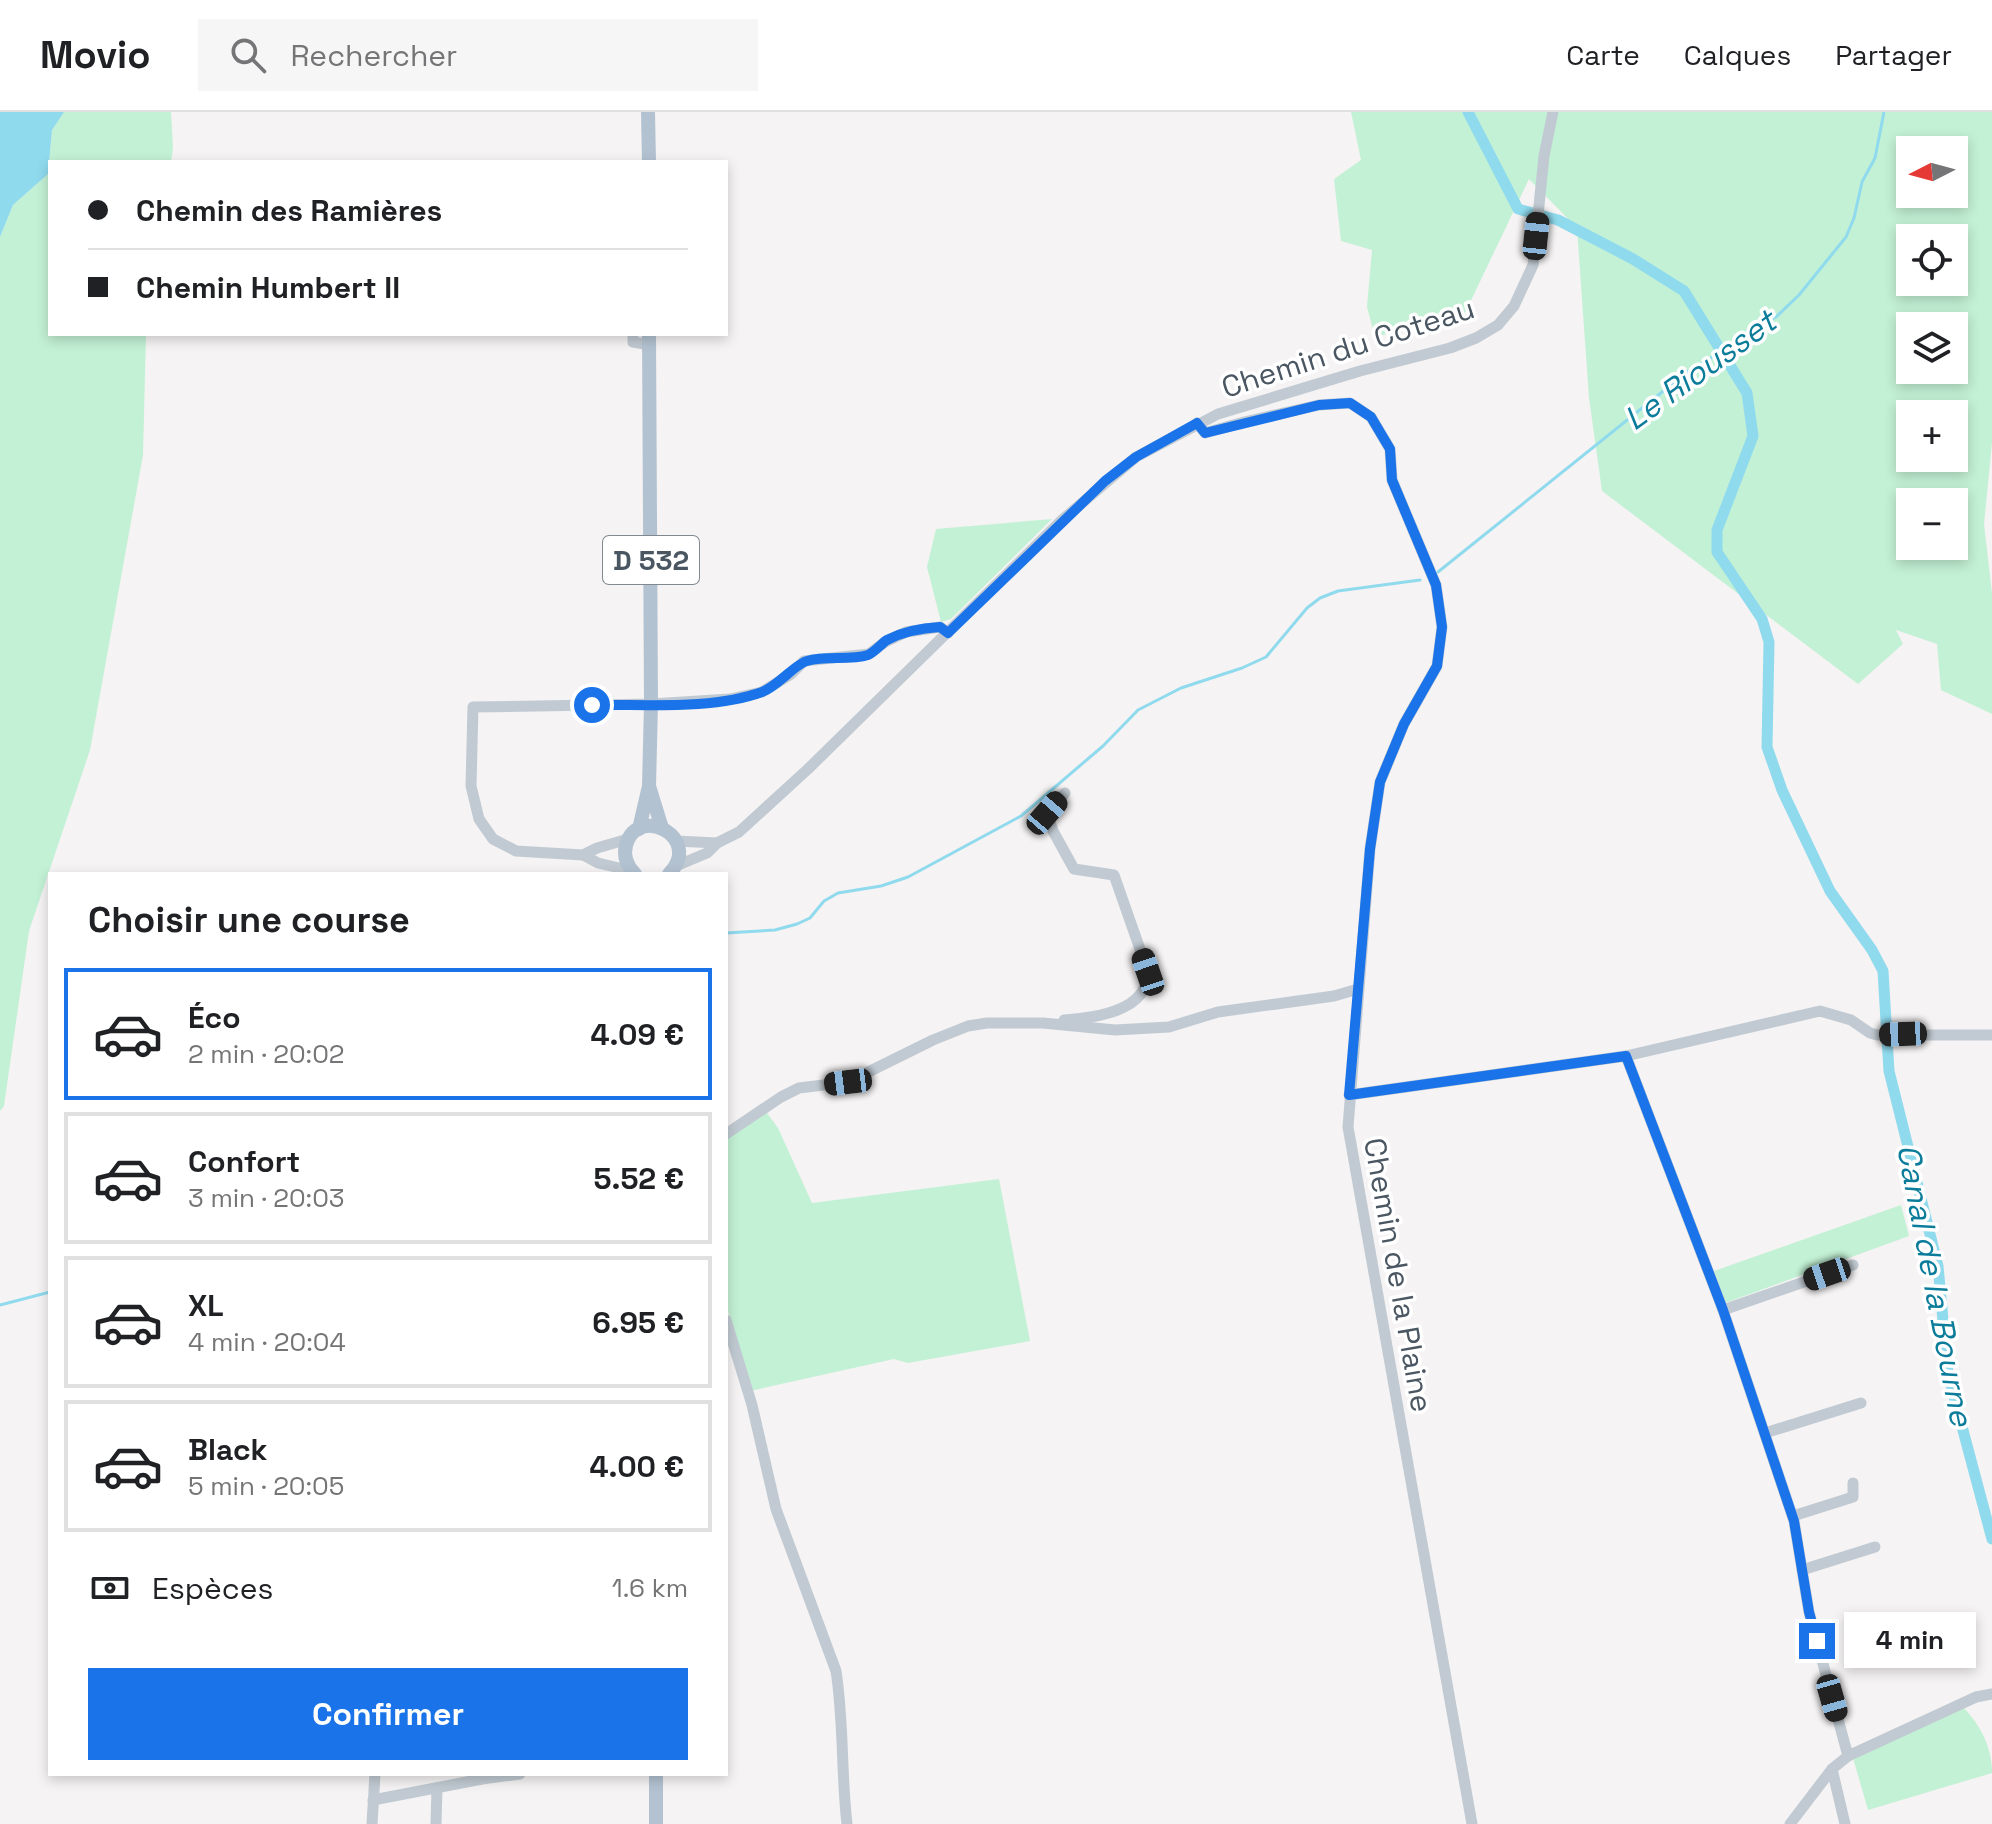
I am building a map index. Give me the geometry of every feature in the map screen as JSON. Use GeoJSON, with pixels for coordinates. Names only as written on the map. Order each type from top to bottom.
{"type":"FeatureCollection","features":[{"type":"Feature","properties":{"kind":"main road"},"geometry":{"type":"LineString","coordinates":[[648,112],[649,160]]}},
{"type":"Feature","properties":{"kind":"main road","name":"D 532"},"geometry":{"type":"LineString","coordinates":[[634,834],[649,786],[650,340]]}},
{"type":"Feature","properties":{"kind":"main road","name":"D 532"},"geometry":{"type":"LineString","coordinates":[[649,786],[662,828]]}},
{"type":"Feature","properties":{"kind":"main road"},"geometry":{"type":"LineString","coordinates":[[633,872],[625,856],[634,834],[650,826],[662,828],[676,841],[679,853],[672,870]]}},
{"type":"Feature","properties":{"kind":"main road"},"geometry":{"type":"LineString","coordinates":[[656,1776],[656,1824]]}},
{"type":"Feature","properties":{"kind":"street","name":"Chemin du Coteau"},"geometry":{"type":"LineString","coordinates":[[672,870],[707,853],[717,843],[739,832],[1105,481],[1136,457],[1197,423],[1239,407],[1450,348],[1498,325],[1514,306],[1533,265],[1544,156],[1553,112]]}},
{"type":"Feature","properties":{"kind":"street"},"geometry":{"type":"LineString","coordinates":[[633,336],[633,342],[650,340]]}},
{"type":"Feature","properties":{"kind":"street","name":"Chemin de la Plaine"},"geometry":{"type":"LineString","coordinates":[[1197,423],[1205,433],[1319,405],[1350,403],[1371,417],[1390,449],[1392,480],[1436,585],[1442,627],[1437,666],[1404,724],[1380,782],[1372,836],[1348,1127],[1472,1824]]}},
{"type":"Feature","properties":{"kind":"street"},"geometry":{"type":"LineString","coordinates":[[630,872],[583,855],[516,851],[493,839],[479,819],[471,786],[473,707],[703,702],[762,692],[791,674],[804,661],[869,654],[885,642],[923,627],[940,627],[948,633]]}},
{"type":"Feature","properties":{"kind":"street"},"geometry":{"type":"LineString","coordinates":[[1030,1023],[1122,1009],[1136,1000],[1148,979],[1114,875],[1074,869],[1053,831],[1047,813],[1065,793]]}},
{"type":"Feature","properties":{"kind":"street"},"geometry":{"type":"LineString","coordinates":[[583,855],[634,834]]}},
{"type":"Feature","properties":{"kind":"street"},"geometry":{"type":"LineString","coordinates":[[676,841],[717,843]]}},
{"type":"Feature","properties":{"kind":"street"},"geometry":{"type":"LineString","coordinates":[[728,1133],[799,1088],[848,1082],[952,1032],[987,1023],[1115,1030],[1169,1027],[1218,1012],[1334,996],[1358,989]]}},
{"type":"Feature","properties":{"kind":"street"},"geometry":{"type":"LineString","coordinates":[[1349,1095],[1626,1056],[1820,1011],[1851,1020],[1877,1035],[1992,1035]]}},
{"type":"Feature","properties":{"kind":"street"},"geometry":{"type":"LineString","coordinates":[[1626,1056],[1723,1310],[1793,1516],[1809,1612],[1848,1756]]}},
{"type":"Feature","properties":{"kind":"street"},"geometry":{"type":"LineString","coordinates":[[1723,1310],[1853,1265]]}},
{"type":"Feature","properties":{"kind":"street"},"geometry":{"type":"LineString","coordinates":[[728,1327],[752,1405],[776,1509],[836,1671],[847,1824]]}},
{"type":"Feature","properties":{"kind":"street"},"geometry":{"type":"LineString","coordinates":[[1765,1433],[1861,1403]]}},
{"type":"Feature","properties":{"kind":"street"},"geometry":{"type":"LineString","coordinates":[[1793,1516],[1853,1497],[1853,1483]]}},
{"type":"Feature","properties":{"kind":"street"},"geometry":{"type":"LineString","coordinates":[[1802,1570],[1875,1547]]}},
{"type":"Feature","properties":{"kind":"street"},"geometry":{"type":"LineString","coordinates":[[1790,1824],[1832,1769],[1848,1756],[1976,1697],[1992,1694]]}},
{"type":"Feature","properties":{"kind":"street"},"geometry":{"type":"LineString","coordinates":[[1832,1769],[1845,1824]]}},
{"type":"Feature","properties":{"kind":"street"},"geometry":{"type":"LineString","coordinates":[[372,1824],[375,1776]]}},
{"type":"Feature","properties":{"kind":"street"},"geometry":{"type":"LineString","coordinates":[[373,1800],[508,1776]]}},
{"type":"Feature","properties":{"kind":"street"},"geometry":{"type":"LineString","coordinates":[[436,1824],[437,1788]]}},
{"type":"Feature","properties":{"kind":"green space"},"geometry":{"type":"Polygon","coordinates":[[[64,112],[171,112],[171,160],[49,160],[52,130],[64,112]]]}},
{"type":"Feature","properties":{"kind":"green space"},"geometry":{"type":"Polygon","coordinates":[[[1351,112],[1992,112],[1992,443],[1984,524],[1992,593],[1992,714],[1941,690],[1937,644],[1896,630],[1903,644],[1858,684],[1602,491],[1589,398],[1577,228],[1529,179],[1465,313],[1375,337],[1367,307],[1372,250],[1341,241],[1334,179],[1361,160],[1351,112]]]}},
{"type":"Feature","properties":{"kind":"green space"},"geometry":{"type":"Polygon","coordinates":[[[48,174],[48,336],[146,336],[143,455],[90,750],[29,931],[4,1106],[0,1111],[0,237],[13,205],[48,174]]]}},
{"type":"Feature","properties":{"kind":"green space"},"geometry":{"type":"Polygon","coordinates":[[[1052,519],[951,619],[941,622],[927,567],[936,529],[1052,519]]]}},
{"type":"Feature","properties":{"kind":"green space"},"geometry":{"type":"Polygon","coordinates":[[[767,1113],[778,1128],[812,1203],[999,1179],[1030,1341],[908,1363],[894,1359],[750,1391],[728,1310],[728,1137],[767,1113]]]}},
{"type":"Feature","properties":{"kind":"green space"},"geometry":{"type":"Polygon","coordinates":[[[1901,1205],[1909,1236],[1725,1303],[1714,1271],[1901,1205]]]}},
{"type":"Feature","properties":{"kind":"green space"},"geometry":{"type":"Polygon","coordinates":[[[1964,1708],[1984,1738],[1992,1773],[1868,1810],[1853,1758],[1964,1708]]]}},
{"type":"Feature","properties":{"kind":"water"},"geometry":{"type":"Polygon","coordinates":[[[0,112],[64,112],[52,130],[48,174],[13,205],[0,237],[0,112]]]}},
{"type":"Feature","properties":{"kind":"waterway","name":"Canal de la Bourne"},"geometry":{"type":"LineString","coordinates":[[1468,112],[1518,209],[1558,220],[1633,259],[1684,291],[1747,393],[1753,436],[1717,530],[1717,552],[1762,619],[1769,642],[1767,747],[1782,790],[1830,891],[1872,950],[1883,971],[1889,1071],[1938,1266],[1948,1374],[1992,1539]]}},
{"type":"Feature","properties":{"kind":"waterway","name":"Le Riousset"},"geometry":{"type":"LineString","coordinates":[[1438,572],[1687,372],[1731,346],[1743,334],[1776,317],[1799,295],[1846,237],[1862,182],[1875,158],[1884,112]]}},
{"type":"Feature","properties":{"kind":"waterway","name":"Le Riousset"},"geometry":{"type":"LineString","coordinates":[[728,933],[775,930],[797,924],[810,918],[824,901],[838,893],[881,886],[908,877],[1021,816],[1103,746],[1138,710],[1181,688],[1266,657],[1307,608],[1320,598],[1338,591],[1420,580]]}},
{"type":"Feature","properties":{"kind":"waterway","name":"Le Riousset"},"geometry":{"type":"LineString","coordinates":[[0,1305],[48,1293]]}},
{"type":"Feature","properties":{"kind":"route"},"geometry":{"type":"LineString","coordinates":[[592,705],[730,699],[762,692],[791,674],[804,661],[869,654],[885,642],[923,627],[940,627],[948,633],[1105,481],[1136,457],[1197,423],[1205,433],[1319,405],[1350,403],[1371,417],[1390,449],[1392,480],[1436,585],[1442,627],[1437,666],[1404,724],[1380,782],[1370,849],[1349,1095],[1626,1056],[1723,1310],[1794,1521],[1817,1641]]}}]}
